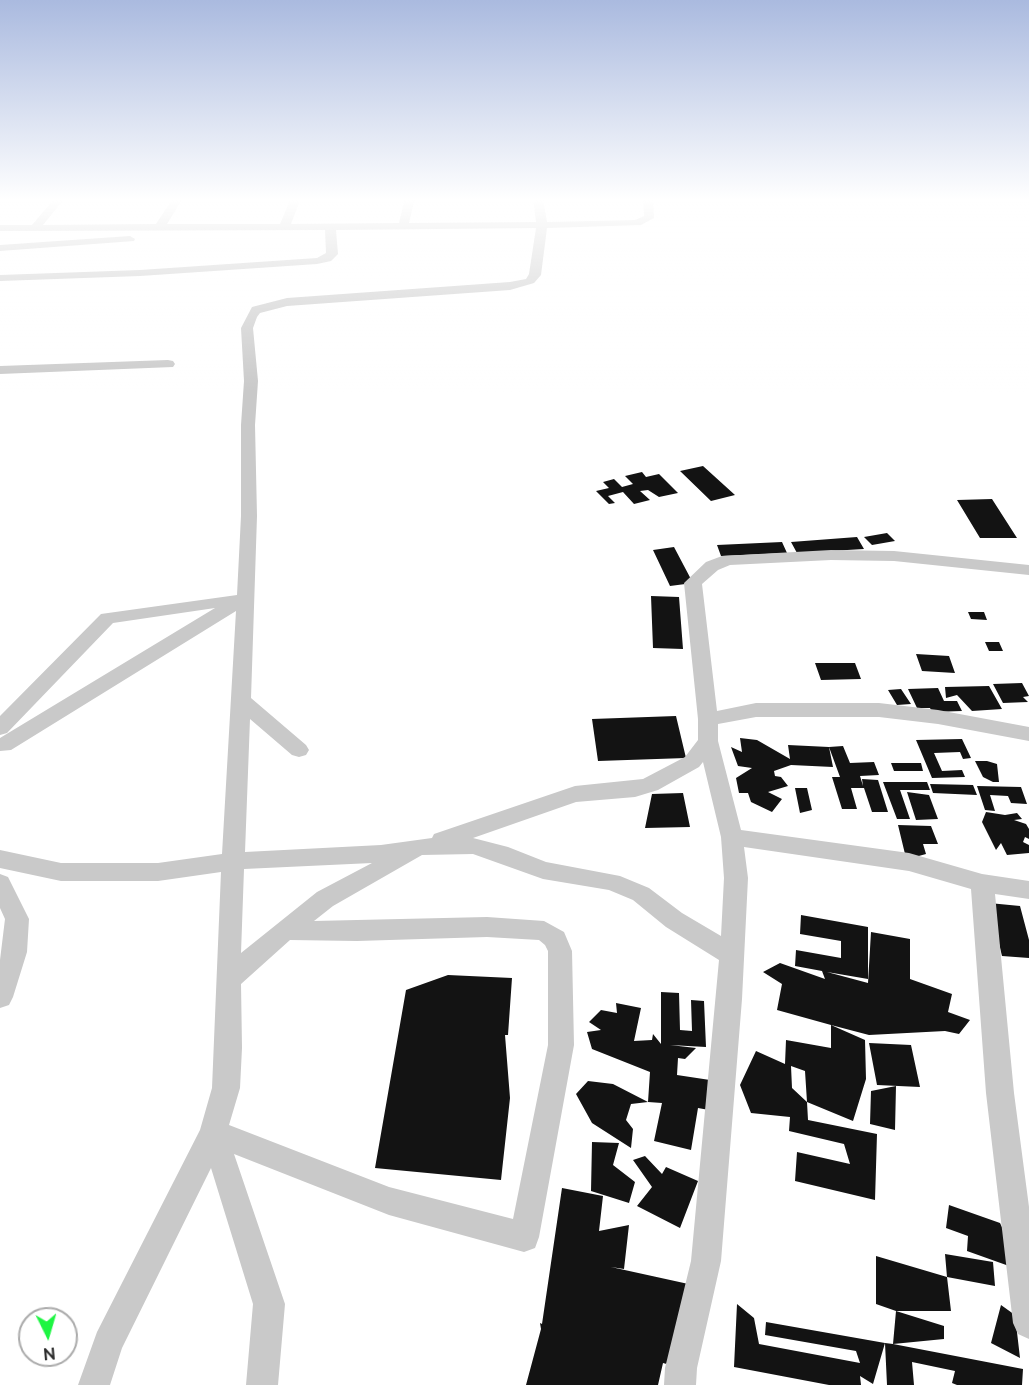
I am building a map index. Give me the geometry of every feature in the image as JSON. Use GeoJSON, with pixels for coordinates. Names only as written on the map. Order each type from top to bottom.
{"type":"FeatureCollection","features":[{"type":"Feature","properties":{"kind":"street"},"geometry":{"type":"LineString","coordinates":[[0,278],[176,271],[294,263]]}},
{"type":"Feature","properties":{"kind":"street"},"geometry":{"type":"LineString","coordinates":[[94,1385],[108,1343],[213,1132],[226,1088],[229,1048],[228,980],[245,599],[251,381],[248,328],[254,312],[267,306],[287,302],[523,284],[530,281],[535,274],[537,263]]}},
{"type":"Feature","properties":{"kind":"street"},"geometry":{"type":"LineString","coordinates":[[0,370],[168,364]]}},
{"type":"Feature","properties":{"kind":"street"},"geometry":{"type":"LineString","coordinates":[[680,1385],[681,1368],[706,1261],[736,878],[732,837],[708,730],[693,583],[712,566],[728,560],[831,555],[884,555],[1029,570]]}},
{"type":"Feature","properties":{"kind":"street"},"geometry":{"type":"LineString","coordinates":[[2,736],[245,599]]}},
{"type":"Feature","properties":{"kind":"street"},"geometry":{"type":"LineString","coordinates":[[2,736],[107,618],[245,599]]}},
{"type":"Feature","properties":{"kind":"street"},"geometry":{"type":"LineString","coordinates":[[240,700],[299,750]]}},
{"type":"Feature","properties":{"kind":"street"},"geometry":{"type":"LineString","coordinates":[[228,980],[285,930],[326,899],[422,847],[575,794],[635,789],[650,785],[692,762],[708,730],[756,710],[879,710],[938,717],[1029,734]]}},
{"type":"Feature","properties":{"kind":"street"},"geometry":{"type":"LineString","coordinates":[[732,837],[909,862],[982,883],[1029,890]]}},
{"type":"Feature","properties":{"kind":"street"},"geometry":{"type":"LineString","coordinates":[[0,859],[60,872],[158,872],[234,861],[381,854],[422,847],[472,846],[500,853],[543,870],[612,882],[641,894],[674,920],[731,955]]}},
{"type":"Feature","properties":{"kind":"street"},"geometry":{"type":"LineString","coordinates":[[0,883],[17,919],[15,952],[0,997]]}},
{"type":"Feature","properties":{"kind":"street"},"geometry":{"type":"LineString","coordinates":[[982,883],[1000,1093],[1029,1323]]}},
{"type":"Feature","properties":{"kind":"street"},"geometry":{"type":"LineString","coordinates":[[213,1132],[389,1201],[524,1238],[561,1045],[560,951],[555,939],[544,931],[487,927],[357,932],[285,930]]}},
{"type":"Feature","properties":{"kind":"street"},"geometry":{"type":"LineString","coordinates":[[213,1132],[269,1304],[261,1385]]}},
{"type":"Feature","properties":{"kind":"building"},"geometry":{"type":"Polygon","coordinates":[[[703,466],[735,495],[711,501],[680,471],[703,466]]]}},
{"type":"Feature","properties":{"kind":"building"},"geometry":{"type":"Polygon","coordinates":[[[642,472],[646,477],[659,474],[678,493],[659,497],[648,490],[640,491],[650,500],[634,504],[623,492],[608,496],[615,503],[609,504],[596,491],[609,488],[603,482],[614,479],[622,487],[633,484],[625,476],[642,472]]]}},
{"type":"Feature","properties":{"kind":"building"},"geometry":{"type":"Polygon","coordinates":[[[992,499],[1017,538],[980,538],[957,500],[992,499]]]}},
{"type":"Feature","properties":{"kind":"building"},"geometry":{"type":"Polygon","coordinates":[[[887,533],[895,541],[872,545],[864,537],[887,533]]]}},
{"type":"Feature","properties":{"kind":"building"},"geometry":{"type":"Polygon","coordinates":[[[857,537],[864,549],[797,553],[791,542],[857,537]]]}},
{"type":"Feature","properties":{"kind":"building"},"geometry":{"type":"Polygon","coordinates":[[[782,542],[787,553],[721,556],[717,545],[782,542]]]}},
{"type":"Feature","properties":{"kind":"building"},"geometry":{"type":"Polygon","coordinates":[[[674,547],[693,583],[670,586],[653,550],[674,547]]]}},
{"type":"Feature","properties":{"kind":"building"},"geometry":{"type":"Polygon","coordinates":[[[651,596],[679,597],[683,649],[653,648],[651,596]]]}},
{"type":"Feature","properties":{"kind":"building"},"geometry":{"type":"Polygon","coordinates":[[[968,612],[984,612],[987,620],[971,619],[968,612]]]}},
{"type":"Feature","properties":{"kind":"building"},"geometry":{"type":"Polygon","coordinates":[[[985,642],[999,642],[1003,651],[989,651],[985,642]]]}},
{"type":"Feature","properties":{"kind":"building"},"geometry":{"type":"Polygon","coordinates":[[[916,654],[949,656],[955,673],[922,671],[916,654]]]}},
{"type":"Feature","properties":{"kind":"building"},"geometry":{"type":"Polygon","coordinates":[[[815,663],[855,663],[861,679],[821,680],[815,663]]]}},
{"type":"Feature","properties":{"kind":"building"},"geometry":{"type":"Polygon","coordinates":[[[1022,683],[1029,696],[1023,697],[1028,702],[1003,703],[993,684],[1022,683]]]}},
{"type":"Feature","properties":{"kind":"building"},"geometry":{"type":"Polygon","coordinates":[[[989,686],[1002,709],[972,711],[957,695],[946,698],[945,687],[989,686]]]}},
{"type":"Feature","properties":{"kind":"building"},"geometry":{"type":"Polygon","coordinates":[[[938,688],[944,701],[957,701],[962,711],[932,712],[930,708],[917,708],[908,689],[938,688]]]}},
{"type":"Feature","properties":{"kind":"building"},"geometry":{"type":"Polygon","coordinates":[[[901,689],[911,704],[897,705],[888,690],[901,689]]]}},
{"type":"Feature","properties":{"kind":"building"},"geometry":{"type":"Polygon","coordinates":[[[676,716],[686,758],[598,761],[592,719],[676,716]]]}},
{"type":"Feature","properties":{"kind":"building"},"geometry":{"type":"Polygon","coordinates":[[[740,738],[757,740],[790,759],[788,745],[829,747],[833,767],[791,765],[774,771],[775,776],[781,777],[788,786],[768,792],[782,799],[772,812],[751,802],[748,793],[739,793],[736,778],[752,768],[738,766],[731,747],[742,752],[740,738]]]}},
{"type":"Feature","properties":{"kind":"building"},"geometry":{"type":"Polygon","coordinates":[[[962,739],[971,758],[963,759],[960,752],[934,753],[942,771],[962,770],[965,777],[932,778],[916,740],[962,739]]]}},
{"type":"Feature","properties":{"kind":"building"},"geometry":{"type":"Polygon","coordinates":[[[843,746],[850,763],[874,762],[879,775],[860,776],[863,786],[862,779],[878,780],[888,812],[872,812],[864,788],[851,788],[857,809],[842,809],[832,777],[840,777],[829,747],[843,746]]]}},
{"type":"Feature","properties":{"kind":"building"},"geometry":{"type":"Polygon","coordinates":[[[975,761],[997,764],[999,782],[983,777],[975,761]]]}},
{"type":"Feature","properties":{"kind":"building"},"geometry":{"type":"Polygon","coordinates":[[[891,763],[921,763],[923,771],[894,771],[891,763]]]}},
{"type":"Feature","properties":{"kind":"building"},"geometry":{"type":"Polygon","coordinates":[[[883,782],[927,782],[930,790],[900,790],[910,819],[897,819],[883,782]]]}},
{"type":"Feature","properties":{"kind":"building"},"geometry":{"type":"Polygon","coordinates":[[[930,784],[973,785],[977,795],[933,793],[930,784]]]}},
{"type":"Feature","properties":{"kind":"building"},"geometry":{"type":"Polygon","coordinates":[[[977,786],[1021,787],[1027,804],[1011,803],[1008,796],[990,795],[995,811],[985,810],[977,786]]]}},
{"type":"Feature","properties":{"kind":"building"},"geometry":{"type":"Polygon","coordinates":[[[795,788],[807,788],[812,810],[800,813],[795,788]]]}},
{"type":"Feature","properties":{"kind":"building"},"geometry":{"type":"Polygon","coordinates":[[[907,792],[929,795],[938,819],[916,820],[907,792]]]}},
{"type":"Feature","properties":{"kind":"building"},"geometry":{"type":"Polygon","coordinates":[[[683,793],[690,827],[645,828],[652,794],[683,793]]]}},
{"type":"Feature","properties":{"kind":"building"},"geometry":{"type":"Polygon","coordinates":[[[986,812],[1005,815],[1017,813],[1022,819],[1014,820],[1026,824],[1029,829],[1029,839],[1025,837],[1023,842],[1029,845],[1029,853],[1007,855],[1001,843],[996,850],[982,822],[986,812]]]}},
{"type":"Feature","properties":{"kind":"building"},"geometry":{"type":"Polygon","coordinates":[[[898,825],[931,826],[938,844],[923,844],[926,854],[915,857],[905,854],[898,825]]]}},
{"type":"Feature","properties":{"kind":"building"},"geometry":{"type":"Polygon","coordinates":[[[989,903],[1020,906],[1029,940],[1029,958],[1002,956],[989,903]]]}},
{"type":"Feature","properties":{"kind":"building"},"geometry":{"type":"Polygon","coordinates":[[[801,915],[868,927],[868,979],[827,972],[868,983],[871,932],[910,939],[910,979],[952,994],[948,1012],[970,1020],[959,1034],[945,1031],[869,1035],[777,1010],[782,984],[763,972],[780,963],[825,979],[822,971],[795,966],[796,950],[841,958],[841,941],[800,934],[801,915]]]}},
{"type":"Feature","properties":{"kind":"building"},"geometry":{"type":"Polygon","coordinates":[[[448,975],[512,978],[508,1035],[505,1035],[510,1098],[501,1180],[375,1168],[406,990],[448,975]]]}},
{"type":"Feature","properties":{"kind":"building"},"geometry":{"type":"Polygon","coordinates":[[[661,992],[679,993],[680,1030],[692,1031],[691,1000],[704,1001],[706,1047],[670,1045],[696,1048],[685,1059],[678,1058],[677,1075],[710,1080],[709,1110],[698,1108],[691,1150],[654,1141],[662,1103],[648,1102],[650,1072],[592,1049],[587,1032],[601,1030],[589,1022],[601,1010],[617,1013],[616,1003],[641,1008],[634,1041],[652,1040],[653,1034],[661,1044],[661,992]]]}},
{"type":"Feature","properties":{"kind":"building"},"geometry":{"type":"Polygon","coordinates":[[[831,1025],[865,1040],[866,1079],[853,1121],[807,1102],[808,1120],[877,1134],[875,1200],[795,1181],[797,1152],[850,1164],[844,1144],[789,1131],[790,1117],[751,1113],[740,1085],[756,1051],[785,1064],[786,1040],[831,1048],[831,1025]],[[791,1066],[792,1088],[807,1102],[805,1071],[791,1066]]]}},
{"type":"Feature","properties":{"kind":"building"},"geometry":{"type":"Polygon","coordinates":[[[869,1043],[911,1045],[920,1087],[877,1085],[869,1043]]]}},
{"type":"Feature","properties":{"kind":"building"},"geometry":{"type":"Polygon","coordinates":[[[588,1081],[613,1084],[648,1102],[631,1104],[626,1120],[633,1129],[631,1148],[592,1123],[576,1094],[588,1081]]]}},
{"type":"Feature","properties":{"kind":"building"},"geometry":{"type":"Polygon","coordinates":[[[896,1086],[895,1130],[870,1124],[871,1091],[896,1086]]]}},
{"type":"Feature","properties":{"kind":"building"},"geometry":{"type":"Polygon","coordinates":[[[592,1142],[619,1143],[613,1165],[635,1182],[629,1203],[591,1191],[592,1142]]]}},
{"type":"Feature","properties":{"kind":"building"},"geometry":{"type":"Polygon","coordinates":[[[645,1156],[662,1174],[666,1167],[698,1181],[680,1228],[637,1206],[652,1187],[633,1160],[645,1156]]]}},
{"type":"Feature","properties":{"kind":"building"},"geometry":{"type":"Polygon","coordinates":[[[562,1188],[603,1196],[599,1231],[629,1225],[624,1269],[611,1267],[693,1285],[681,1368],[663,1363],[658,1385],[526,1385],[541,1329],[540,1323],[542,1324],[562,1188]]]}},
{"type":"Feature","properties":{"kind":"building"},"geometry":{"type":"Polygon","coordinates":[[[949,1205],[1000,1223],[1023,1271],[967,1251],[968,1236],[946,1228],[949,1205]]]}},
{"type":"Feature","properties":{"kind":"building"},"geometry":{"type":"Polygon","coordinates":[[[945,1254],[993,1262],[995,1286],[947,1277],[945,1254]]]}},
{"type":"Feature","properties":{"kind":"building"},"geometry":{"type":"Polygon","coordinates":[[[876,1256],[947,1277],[951,1311],[896,1311],[876,1304],[876,1256]]]}},
{"type":"Feature","properties":{"kind":"building"},"geometry":{"type":"Polygon","coordinates":[[[737,1304],[754,1318],[759,1344],[860,1363],[856,1351],[765,1335],[766,1322],[885,1343],[873,1384],[860,1376],[861,1385],[829,1385],[734,1367],[737,1304]]]}},
{"type":"Feature","properties":{"kind":"building"},"geometry":{"type":"Polygon","coordinates":[[[1001,1305],[1015,1315],[1020,1358],[991,1343],[1001,1305]]]}},
{"type":"Feature","properties":{"kind":"building"},"geometry":{"type":"Polygon","coordinates":[[[896,1311],[944,1326],[944,1339],[893,1344],[896,1311]]]}},
{"type":"Feature","properties":{"kind":"building"},"geometry":{"type":"Polygon","coordinates":[[[885,1343],[1023,1369],[1022,1385],[957,1385],[952,1383],[955,1371],[912,1362],[914,1385],[887,1385],[885,1343]]]}}]}
